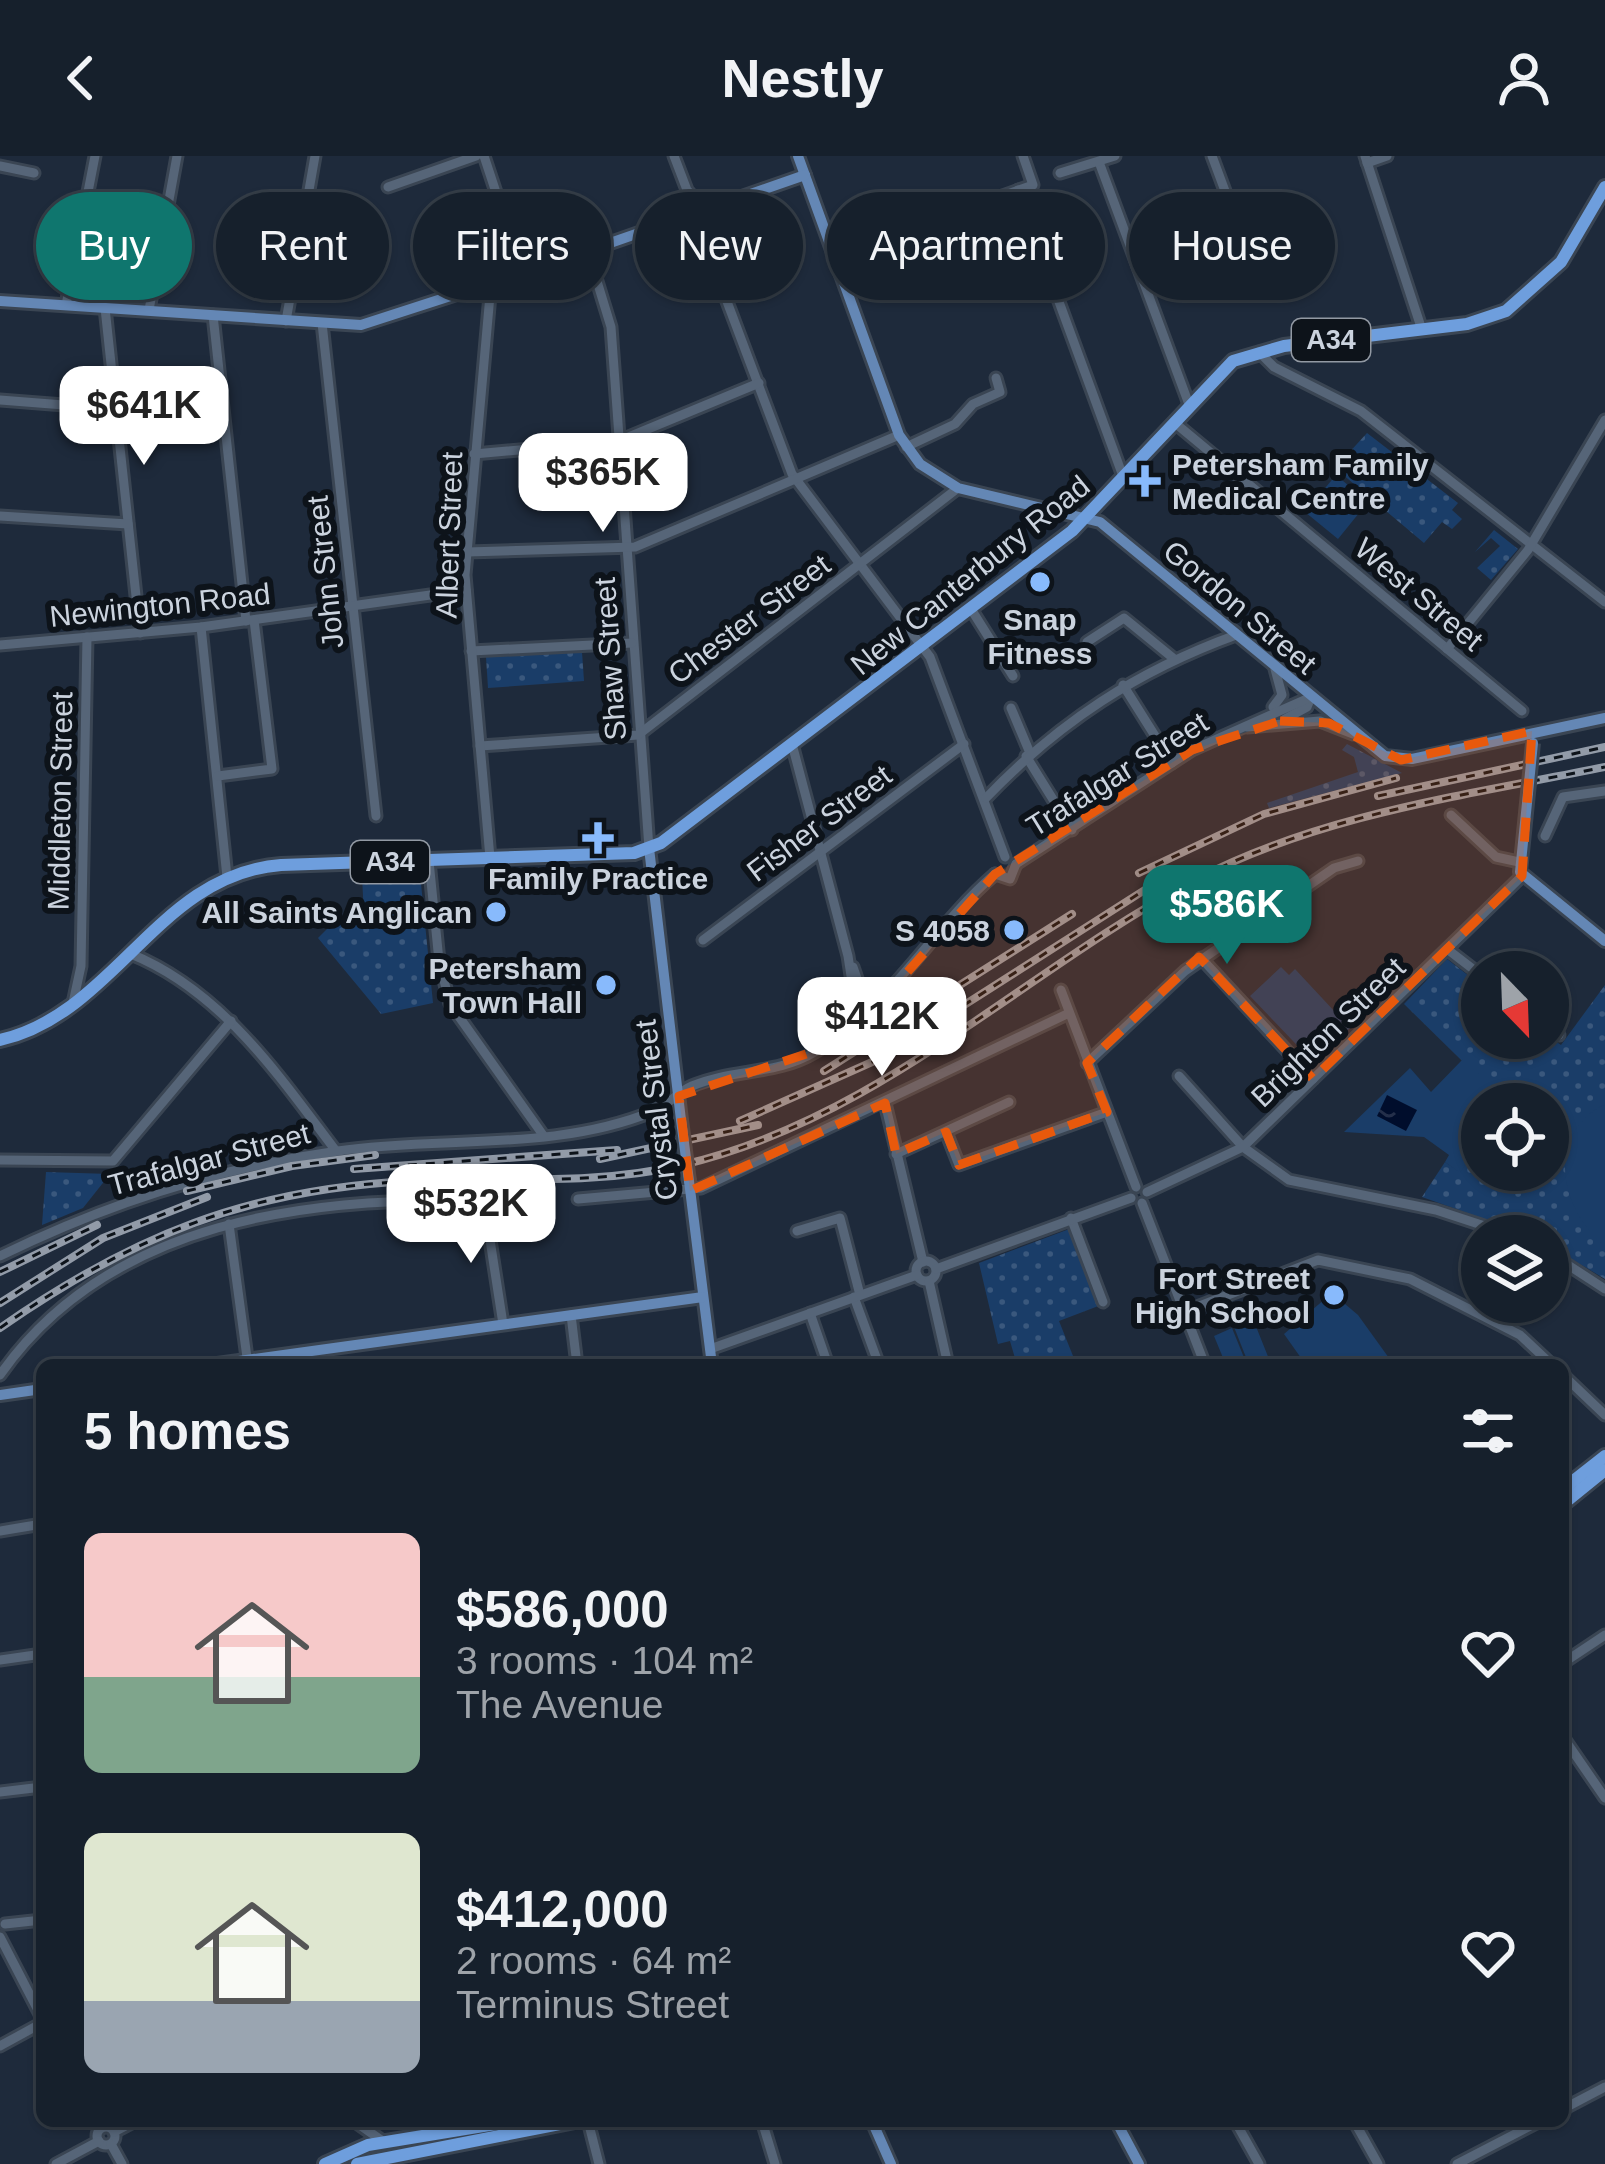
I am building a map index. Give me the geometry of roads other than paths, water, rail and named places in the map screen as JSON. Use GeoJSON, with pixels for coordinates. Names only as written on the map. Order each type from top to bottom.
{"type":"FeatureCollection","features":[{"type":"Feature","properties":{"kind":"highway","name":"New Canterbury Road"},"geometry":{"type":"LineString","coordinates":[[650,848],[923,646],[1086,518],[1226,367],[1259,352],[1483,320],[1520,302],[1561,262],[1605,187]]}},
{"type":"Feature","properties":{"kind":"highway","name":"A34"},"geometry":{"type":"LineString","coordinates":[[0,1040],[33,1031],[70,1011],[182,903],[226,877],[267,866],[650,848]]}},
{"type":"Feature","properties":{"kind":"highway"},"geometry":{"type":"LineString","coordinates":[[1569,1484],[1605,1456]]}},
{"type":"Feature","properties":{"kind":"highway"},"geometry":{"type":"LineString","coordinates":[[1569,1499],[1605,1470]]}},
{"type":"Feature","properties":{"kind":"highway"},"geometry":{"type":"LineString","coordinates":[[356,2157],[384,2142],[477,2127]]}},
{"type":"Feature","properties":{"kind":"highway"},"geometry":{"type":"LineString","coordinates":[[325,2164],[542,2127]]}},
{"type":"Feature","properties":{"kind":"main road"},"geometry":{"type":"LineString","coordinates":[[798,156],[827,236]]}},
{"type":"Feature","properties":{"kind":"main road"},"geometry":{"type":"LineString","coordinates":[[756,192],[805,175]]}},
{"type":"Feature","properties":{"kind":"main road"},"geometry":{"type":"LineString","coordinates":[[0,301],[370,324],[443,300]]}},
{"type":"Feature","properties":{"kind":"main road"},"geometry":{"type":"LineString","coordinates":[[850,300],[903,441],[920,464],[958,488],[1086,518]]}},
{"type":"Feature","properties":{"kind":"main road","name":"Gordon Street"},"geometry":{"type":"LineString","coordinates":[[1086,518],[1105,525],[1360,738],[1401,760],[1532,737],[1605,718]]}},
{"type":"Feature","properties":{"kind":"main road"},"geometry":{"type":"LineString","coordinates":[[1532,737],[1519,862],[1522,876],[1605,941]]}},
{"type":"Feature","properties":{"kind":"main road","name":"Crystal Street"},"geometry":{"type":"LineString","coordinates":[[650,848],[711,1359]]}},
{"type":"Feature","properties":{"kind":"main road"},"geometry":{"type":"LineString","coordinates":[[268,1359],[703,1298]]}},
{"type":"Feature","properties":{"kind":"main road"},"geometry":{"type":"LineString","coordinates":[[0,1394],[36,1390]]}},
{"type":"Feature","properties":{"kind":"main road"},"geometry":{"type":"LineString","coordinates":[[875,2127],[891,2164]]}},
{"type":"Feature","properties":{"kind":"main road"},"geometry":{"type":"LineString","coordinates":[[1118,2127],[1139,2164]]}},
{"type":"Feature","properties":{"kind":"street"},"geometry":{"type":"LineString","coordinates":[[66,305],[95,156]]}},
{"type":"Feature","properties":{"kind":"street"},"geometry":{"type":"LineString","coordinates":[[149,310],[177,156]]}},
{"type":"Feature","properties":{"kind":"street"},"geometry":{"type":"LineString","coordinates":[[286,321],[315,156]]}},
{"type":"Feature","properties":{"kind":"street"},"geometry":{"type":"LineString","coordinates":[[388,187],[480,156],[493,192]]}},
{"type":"Feature","properties":{"kind":"street"},"geometry":{"type":"LineString","coordinates":[[674,156],[688,192]]}},
{"type":"Feature","properties":{"kind":"street"},"geometry":{"type":"LineString","coordinates":[[1012,192],[1033,185],[1023,156]]}},
{"type":"Feature","properties":{"kind":"street"},"geometry":{"type":"LineString","coordinates":[[1060,173],[1115,156]]}},
{"type":"Feature","properties":{"kind":"street"},"geometry":{"type":"LineString","coordinates":[[1212,156],[1225,192]]}},
{"type":"Feature","properties":{"kind":"street"},"geometry":{"type":"LineString","coordinates":[[1387,156],[1366,159],[1422,330]]}},
{"type":"Feature","properties":{"kind":"street"},"geometry":{"type":"LineString","coordinates":[[1099,162],[1190,407]]}},
{"type":"Feature","properties":{"kind":"street"},"geometry":{"type":"LineString","coordinates":[[0,166],[34,172]]}},
{"type":"Feature","properties":{"kind":"street"},"geometry":{"type":"LineString","coordinates":[[1018,190],[1124,479]]}},
{"type":"Feature","properties":{"kind":"street","name":"Albert Street"},"geometry":{"type":"LineString","coordinates":[[489,300],[466,590],[490,859]]}},
{"type":"Feature","properties":{"kind":"street","name":"Shaw Street"},"geometry":{"type":"LineString","coordinates":[[604,300],[610,317],[650,848]]}},
{"type":"Feature","properties":{"kind":"street"},"geometry":{"type":"LineString","coordinates":[[730,300],[796,478],[923,646],[986,798],[1005,857],[1016,864]]}},
{"type":"Feature","properties":{"kind":"street"},"geometry":{"type":"LineString","coordinates":[[105,308],[140,633]]}},
{"type":"Feature","properties":{"kind":"street"},"geometry":{"type":"LineString","coordinates":[[213,315],[272,769],[218,776]]}},
{"type":"Feature","properties":{"kind":"street","name":"John Street"},"geometry":{"type":"LineString","coordinates":[[322,323],[376,816]]}},
{"type":"Feature","properties":{"kind":"street"},"geometry":{"type":"LineString","coordinates":[[1259,352],[1274,367],[1364,414],[1605,602]]}},
{"type":"Feature","properties":{"kind":"street"},"geometry":{"type":"LineString","coordinates":[[467,552],[626,547],[796,478],[955,424],[973,404],[1000,392],[996,378]]}},
{"type":"Feature","properties":{"kind":"street"},"geometry":{"type":"LineString","coordinates":[[474,454],[619,441],[759,383]]}},
{"type":"Feature","properties":{"kind":"street"},"geometry":{"type":"LineString","coordinates":[[0,400],[116,409]]}},
{"type":"Feature","properties":{"kind":"street"},"geometry":{"type":"LineString","coordinates":[[1447,649],[1531,542],[1605,420]]}},
{"type":"Feature","properties":{"kind":"street","name":"West Street"},"geometry":{"type":"LineString","coordinates":[[1175,423],[1522,711]]}},
{"type":"Feature","properties":{"kind":"street","name":"Chester Street"},"geometry":{"type":"LineString","coordinates":[[638,735],[958,488]]}},
{"type":"Feature","properties":{"kind":"street"},"geometry":{"type":"LineString","coordinates":[[0,516],[128,524]]}},
{"type":"Feature","properties":{"kind":"street","name":"Newington Road"},"geometry":{"type":"LineString","coordinates":[[0,645],[201,627],[466,590]]}},
{"type":"Feature","properties":{"kind":"street"},"geometry":{"type":"LineString","coordinates":[[971,609],[1013,676]]}},
{"type":"Feature","properties":{"kind":"street"},"geometry":{"type":"LineString","coordinates":[[1087,642],[1124,618],[1173,658]]}},
{"type":"Feature","properties":{"kind":"street"},"geometry":{"type":"LineString","coordinates":[[201,627],[226,877]]}},
{"type":"Feature","properties":{"kind":"street"},"geometry":{"type":"LineString","coordinates":[[986,798],[1028,754],[1123,685],[1173,658],[1236,635]]}},
{"type":"Feature","properties":{"kind":"street","name":"Middleton Street"},"geometry":{"type":"LineString","coordinates":[[70,1011],[81,966],[87,637]]}},
{"type":"Feature","properties":{"kind":"street"},"geometry":{"type":"LineString","coordinates":[[471,651],[632,643]]}},
{"type":"Feature","properties":{"kind":"street"},"geometry":{"type":"LineString","coordinates":[[1264,714],[1282,694],[1273,666]]}},
{"type":"Feature","properties":{"kind":"street"},"geometry":{"type":"LineString","coordinates":[[1123,685],[1172,763]]}},
{"type":"Feature","properties":{"kind":"street"},"geometry":{"type":"LineString","coordinates":[[1280,722],[1307,707],[1311,698]]}},
{"type":"Feature","properties":{"kind":"street","name":"Trafalgar Street"},"geometry":{"type":"LineString","coordinates":[[0,1256],[136,1198],[336,1151],[543,1136],[648,1114],[697,1085],[803,1058],[878,1005],[950,917],[995,874],[1010,879],[1016,864],[1172,763],[1264,714],[1311,698]]}},
{"type":"Feature","properties":{"kind":"street"},"geometry":{"type":"LineString","coordinates":[[1012,708],[1028,754],[1072,830]]}},
{"type":"Feature","properties":{"kind":"street"},"geometry":{"type":"LineString","coordinates":[[1236,728],[1320,721],[1360,738]]}},
{"type":"Feature","properties":{"kind":"street"},"geometry":{"type":"LineString","coordinates":[[480,746],[638,735]]}},
{"type":"Feature","properties":{"kind":"street"},"geometry":{"type":"LineString","coordinates":[[792,744],[848,956],[864,999],[878,1005]]}},
{"type":"Feature","properties":{"kind":"street","name":"Fisher Street"},"geometry":{"type":"LineString","coordinates":[[703,940],[964,744]]}},
{"type":"Feature","properties":{"kind":"street"},"geometry":{"type":"LineString","coordinates":[[1545,836],[1563,797],[1605,791]]}},
{"type":"Feature","properties":{"kind":"street"},"geometry":{"type":"LineString","coordinates":[[1451,815],[1496,856],[1519,862]]}},
{"type":"Feature","properties":{"kind":"street"},"geometry":{"type":"LineString","coordinates":[[995,874],[995,864],[1005,857]]}},
{"type":"Feature","properties":{"kind":"street"},"geometry":{"type":"LineString","coordinates":[[429,861],[439,961],[450,1004],[543,1136]]}},
{"type":"Feature","properties":{"kind":"street"},"geometry":{"type":"LineString","coordinates":[[1087,1063],[1201,958],[1334,868],[1358,861]]}},
{"type":"Feature","properties":{"kind":"street","name":"Brighton Street"},"geometry":{"type":"LineString","coordinates":[[936,1269],[1139,1195],[1243,1148],[1522,876]]}},
{"type":"Feature","properties":{"kind":"street"},"geometry":{"type":"LineString","coordinates":[[143,942],[155,963]]}},
{"type":"Feature","properties":{"kind":"street"},"geometry":{"type":"LineString","coordinates":[[1447,950],[1461,960]]}},
{"type":"Feature","properties":{"kind":"street"},"geometry":{"type":"LineString","coordinates":[[131,954],[155,963],[231,1021],[336,1151]]}},
{"type":"Feature","properties":{"kind":"street"},"geometry":{"type":"LineString","coordinates":[[848,956],[858,1022]]}},
{"type":"Feature","properties":{"kind":"street"},"geometry":{"type":"LineString","coordinates":[[1201,958],[1313,1079]]}},
{"type":"Feature","properties":{"kind":"street"},"geometry":{"type":"LineString","coordinates":[[81,966],[100,984]]}},
{"type":"Feature","properties":{"kind":"street"},"geometry":{"type":"LineString","coordinates":[[1061,990],[1203,1359]]}},
{"type":"Feature","properties":{"kind":"street"},"geometry":{"type":"LineString","coordinates":[[578,1199],[715,1182],[1067,1014]]}},
{"type":"Feature","properties":{"kind":"street"},"geometry":{"type":"LineString","coordinates":[[0,1160],[113,1161],[231,1021]]}},
{"type":"Feature","properties":{"kind":"street"},"geometry":{"type":"LineString","coordinates":[[1179,1076],[1243,1148],[1288,1180],[1461,1218]]}},
{"type":"Feature","properties":{"kind":"street"},"geometry":{"type":"LineString","coordinates":[[885,1102],[923,1262],[917,1275]]}},
{"type":"Feature","properties":{"kind":"street"},"geometry":{"type":"LineString","coordinates":[[896,1154],[1009,1102]]}},
{"type":"Feature","properties":{"kind":"street"},"geometry":{"type":"LineString","coordinates":[[946,1132],[959,1165],[1107,1112]]}},
{"type":"Feature","properties":{"kind":"street"},"geometry":{"type":"LineString","coordinates":[[0,1376],[48,1318],[106,1277],[165,1247],[229,1224],[302,1206],[392,1198],[484,1201],[503,1324]]}},
{"type":"Feature","properties":{"kind":"street"},"geometry":{"type":"LineString","coordinates":[[796,1231],[839,1218],[877,1359]]}},
{"type":"Feature","properties":{"kind":"street"},"geometry":{"type":"LineString","coordinates":[[1072,1218],[1103,1303]]}},
{"type":"Feature","properties":{"kind":"street"},"geometry":{"type":"LineString","coordinates":[[229,1224],[248,1359]]}},
{"type":"Feature","properties":{"kind":"street"},"geometry":{"type":"LineString","coordinates":[[1184,1312],[1318,1260],[1410,1279],[1520,1335],[1546,1359]]}},
{"type":"Feature","properties":{"kind":"street"},"geometry":{"type":"LineString","coordinates":[[923,1262],[936,1269],[929,1281],[948,1359]]}},
{"type":"Feature","properties":{"kind":"street"},"geometry":{"type":"LineString","coordinates":[[1569,1266],[1605,1289]]}},
{"type":"Feature","properties":{"kind":"street"},"geometry":{"type":"LineString","coordinates":[[710,1349],[917,1275],[929,1281]]}},
{"type":"Feature","properties":{"kind":"street"},"geometry":{"type":"LineString","coordinates":[[810,1312],[826,1359]]}},
{"type":"Feature","properties":{"kind":"street"},"geometry":{"type":"LineString","coordinates":[[571,1315],[577,1359]]}},
{"type":"Feature","properties":{"kind":"street"},"geometry":{"type":"LineString","coordinates":[[708,1331],[742,1336]]}},
{"type":"Feature","properties":{"kind":"street"},"geometry":{"type":"LineString","coordinates":[[1569,1381],[1605,1414]]}},
{"type":"Feature","properties":{"kind":"street"},"geometry":{"type":"LineString","coordinates":[[0,1531],[36,1525]]}},
{"type":"Feature","properties":{"kind":"street"},"geometry":{"type":"LineString","coordinates":[[1569,1659],[1605,1635]]}},
{"type":"Feature","properties":{"kind":"street"},"geometry":{"type":"LineString","coordinates":[[0,1660],[36,1655]]}},
{"type":"Feature","properties":{"kind":"street"},"geometry":{"type":"LineString","coordinates":[[1569,1746],[1605,1798]]}},
{"type":"Feature","properties":{"kind":"street"},"geometry":{"type":"LineString","coordinates":[[0,1792],[36,1787]]}},
{"type":"Feature","properties":{"kind":"street"},"geometry":{"type":"LineString","coordinates":[[36,1922],[1,1928],[36,2007]]}},
{"type":"Feature","properties":{"kind":"street"},"geometry":{"type":"LineString","coordinates":[[0,2045],[36,2024]]}},
{"type":"Feature","properties":{"kind":"street"},"geometry":{"type":"LineString","coordinates":[[1569,2106],[1605,2087]]}},
{"type":"Feature","properties":{"kind":"street"},"geometry":{"type":"LineString","coordinates":[[99,2141],[100,2127]]}},
{"type":"Feature","properties":{"kind":"street"},"geometry":{"type":"LineString","coordinates":[[104,2127],[114,2132]]}},
{"type":"Feature","properties":{"kind":"street"},"geometry":{"type":"LineString","coordinates":[[122,2164],[111,2144],[114,2132],[124,2127]]}},
{"type":"Feature","properties":{"kind":"street"},"geometry":{"type":"LineString","coordinates":[[356,2127],[356,2157]]}},
{"type":"Feature","properties":{"kind":"street"},"geometry":{"type":"LineString","coordinates":[[363,2127],[384,2142]]}},
{"type":"Feature","properties":{"kind":"street"},"geometry":{"type":"LineString","coordinates":[[590,2127],[599,2164]]}},
{"type":"Feature","properties":{"kind":"street"},"geometry":{"type":"LineString","coordinates":[[764,2127],[775,2164]]}},
{"type":"Feature","properties":{"kind":"street"},"geometry":{"type":"LineString","coordinates":[[1238,2127],[1259,2164]]}},
{"type":"Feature","properties":{"kind":"street"},"geometry":{"type":"LineString","coordinates":[[1357,2127],[1378,2164]]}},
{"type":"Feature","properties":{"kind":"street"},"geometry":{"type":"LineString","coordinates":[[1456,2164],[1528,2127]]}},
{"type":"Feature","properties":{"kind":"street"},"geometry":{"type":"LineString","coordinates":[[56,2164],[99,2141],[111,2144]]}},
{"type":"Feature","properties":{"kind":"street"},"geometry":{"type":"LineString","coordinates":[[420,2149],[424,2164]]}},
{"type":"Feature","properties":{"kind":"water"},"geometry":{"type":"Polygon","coordinates":[[[1387,1095],[1417,1110],[1406,1131],[1377,1116],[1387,1095]]]}},
{"type":"Feature","properties":{"kind":"railway"},"geometry":{"type":"LineString","coordinates":[[1378,796],[1605,747]]}},
{"type":"Feature","properties":{"kind":"railway"},"geometry":{"type":"LineString","coordinates":[[0,1328],[145,1243],[244,1207],[352,1186],[649,1172],[754,1143],[885,1079],[1131,917],[1243,857],[1396,809],[1605,767]]}},
{"type":"Feature","properties":{"kind":"railway"},"geometry":{"type":"LineString","coordinates":[[1139,873],[1264,814],[1396,778]]}},
{"type":"Feature","properties":{"kind":"railway"},"geometry":{"type":"LineString","coordinates":[[740,1121],[881,1058],[1165,877]]}},
{"type":"Feature","properties":{"kind":"railway"},"geometry":{"type":"LineString","coordinates":[[824,1071],[1072,914]]}},
{"type":"Feature","properties":{"kind":"railway"},"geometry":{"type":"LineString","coordinates":[[600,1159],[758,1125]]}},
{"type":"Feature","properties":{"kind":"railway"},"geometry":{"type":"LineString","coordinates":[[354,1169],[617,1150]]}},
{"type":"Feature","properties":{"kind":"railway"},"geometry":{"type":"LineString","coordinates":[[187,1191],[292,1166],[375,1155]]}},
{"type":"Feature","properties":{"kind":"railway"},"geometry":{"type":"LineString","coordinates":[[0,1303],[103,1238],[207,1197]]}},
{"type":"Feature","properties":{"kind":"railway"},"geometry":{"type":"LineString","coordinates":[[0,1272],[97,1225]]}},
{"type":"Feature","properties":{"kind":"place","name":"Petersham Family Medical Centre"},"geometry":{"type":"Point","coordinates":[1145,481]}},
{"type":"Feature","properties":{"kind":"place","name":"Snap Fitness"},"geometry":{"type":"Point","coordinates":[1040,582]}},
{"type":"Feature","properties":{"kind":"place","name":"Family Practice"},"geometry":{"type":"Point","coordinates":[598,838]}},
{"type":"Feature","properties":{"kind":"place","name":"All Saints Anglican"},"geometry":{"type":"Point","coordinates":[496,912]}},
{"type":"Feature","properties":{"kind":"place","name":"S 4058"},"geometry":{"type":"Point","coordinates":[1014,930]}},
{"type":"Feature","properties":{"kind":"place","name":"Petersham Town Hall"},"geometry":{"type":"Point","coordinates":[606,985]}},
{"type":"Feature","properties":{"kind":"place","name":"Fort Street High School"},"geometry":{"type":"Point","coordinates":[1334,1295]}}]}
